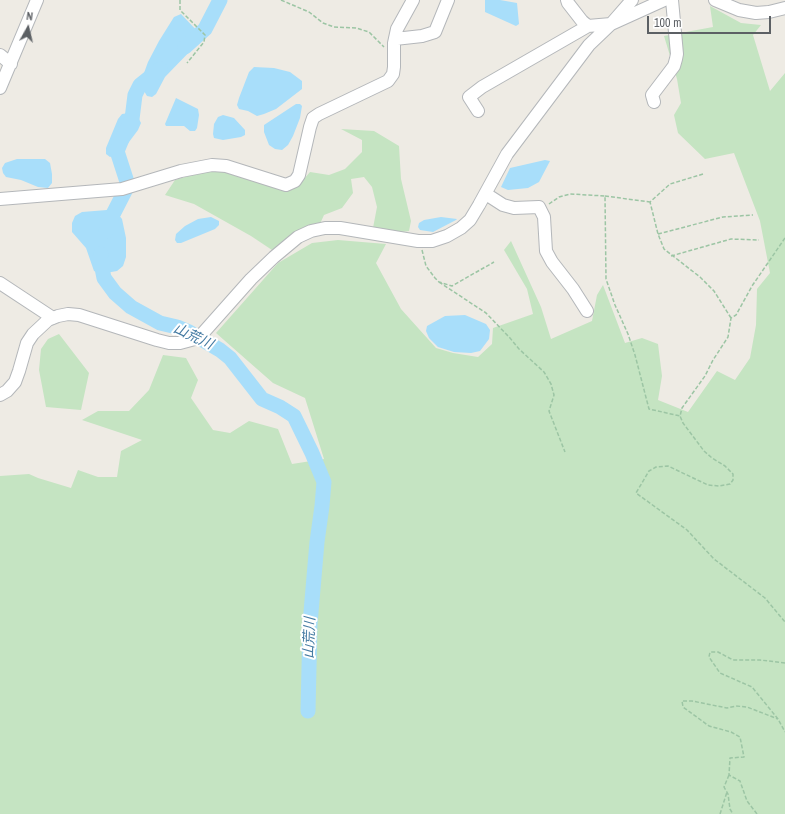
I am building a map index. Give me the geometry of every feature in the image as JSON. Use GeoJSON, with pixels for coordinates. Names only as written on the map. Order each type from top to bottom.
{"type":"FeatureCollection","features":[{"type":"Feature","properties":{"kind":"street"},"geometry":{"type":"LineString","coordinates":[[0,88],[37,0]]}},
{"type":"Feature","properties":{"kind":"street"},"geometry":{"type":"LineString","coordinates":[[0,199],[122,189],[181,171],[212,165],[226,166],[286,185],[294,181],[299,175],[308,135],[314,118],[318,114],[388,82],[393,74],[397,29],[402,17],[413,0]]}},
{"type":"Feature","properties":{"kind":"street"},"geometry":{"type":"LineString","coordinates":[[395,39],[422,36],[435,32],[448,0]]}},
{"type":"Feature","properties":{"kind":"street"},"geometry":{"type":"LineString","coordinates":[[567,0],[582,21],[588,26]]}},
{"type":"Feature","properties":{"kind":"street"},"geometry":{"type":"LineString","coordinates":[[0,395],[7,391],[15,382],[27,343],[32,334],[40,326],[53,318],[68,314],[79,315],[169,343],[180,343],[195,340],[251,279],[285,246],[304,234],[326,228],[340,228],[418,241],[432,241],[447,236],[461,228],[470,220],[508,154],[540,109],[589,45],[611,24],[632,0]]}},
{"type":"Feature","properties":{"kind":"street"},"geometry":{"type":"LineString","coordinates":[[478,111],[469,97],[482,87],[588,26],[611,24],[664,0]]}},
{"type":"Feature","properties":{"kind":"street"},"geometry":{"type":"LineString","coordinates":[[654,102],[652,95],[674,66],[677,54],[672,0]]}},
{"type":"Feature","properties":{"kind":"street"},"geometry":{"type":"LineString","coordinates":[[715,0],[740,10],[756,12],[769,12],[785,8]]}},
{"type":"Feature","properties":{"kind":"street"},"geometry":{"type":"LineString","coordinates":[[0,55],[10,64]]}},
{"type":"Feature","properties":{"kind":"street"},"geometry":{"type":"LineString","coordinates":[[486,194],[503,205],[514,208],[539,207],[544,217],[546,251],[552,262],[573,289],[587,311]]}},
{"type":"Feature","properties":{"kind":"street"},"geometry":{"type":"LineString","coordinates":[[0,283],[53,318]]}},
{"type":"Feature","properties":{"kind":"path"},"geometry":{"type":"LineString","coordinates":[[180,0],[180,10],[205,35],[204,42],[187,63]]}},
{"type":"Feature","properties":{"kind":"path"},"geometry":{"type":"LineString","coordinates":[[281,0],[309,12],[323,23],[334,27],[356,28],[368,32],[394,57]]}},
{"type":"Feature","properties":{"kind":"path"},"geometry":{"type":"LineString","coordinates":[[539,207],[550,203],[559,197],[570,194],[605,196],[650,202],[670,184],[703,174]]}},
{"type":"Feature","properties":{"kind":"path"},"geometry":{"type":"LineString","coordinates":[[605,196],[606,279],[635,355],[649,409],[680,416]]}},
{"type":"Feature","properties":{"kind":"path"},"geometry":{"type":"LineString","coordinates":[[650,202],[658,234],[664,249],[700,277],[714,292],[731,318],[728,336],[705,376],[682,408],[680,416],[683,424],[704,451],[733,474],[733,480],[730,484],[719,486],[708,485],[668,466],[656,467],[649,471],[636,493],[686,530],[714,559],[765,598],[785,622]]}},
{"type":"Feature","properties":{"kind":"path"},"geometry":{"type":"LineString","coordinates":[[658,234],[723,217],[753,214]]}},
{"type":"Feature","properties":{"kind":"path"},"geometry":{"type":"LineString","coordinates":[[731,318],[736,315],[752,286],[785,238]]}},
{"type":"Feature","properties":{"kind":"path"},"geometry":{"type":"LineString","coordinates":[[672,256],[731,239],[759,240]]}},
{"type":"Feature","properties":{"kind":"path"},"geometry":{"type":"LineString","coordinates":[[418,241],[426,266],[439,282],[486,313],[510,338],[518,349],[544,372],[551,384],[554,395],[549,411],[565,452]]}},
{"type":"Feature","properties":{"kind":"path"},"geometry":{"type":"LineString","coordinates":[[439,282],[452,286],[494,262]]}},
{"type":"Feature","properties":{"kind":"path"},"geometry":{"type":"LineString","coordinates":[[785,663],[760,660],[733,660],[718,652],[710,652],[708,657],[720,673],[752,687],[778,719],[785,732]]}},
{"type":"Feature","properties":{"kind":"path"},"geometry":{"type":"LineString","coordinates":[[733,814],[730,809],[727,792],[724,787],[729,775],[730,758],[744,757],[740,737],[731,732],[709,726],[683,707],[682,702],[692,701],[727,708],[736,706],[746,707],[778,719]]}},
{"type":"Feature","properties":{"kind":"path"},"geometry":{"type":"LineString","coordinates":[[729,775],[740,781],[747,801],[757,814]]}},
{"type":"Feature","properties":{"kind":"path"},"geometry":{"type":"LineString","coordinates":[[720,814],[727,792]]}},
{"type":"Feature","properties":{"kind":"green space"},"geometry":{"type":"Polygon","coordinates":[[[710,6],[741,23],[761,25],[753,35],[770,91],[785,73],[785,814],[0,814],[0,476],[29,474],[71,488],[78,470],[98,477],[117,477],[121,451],[142,440],[82,420],[98,411],[129,411],[149,390],[163,355],[186,358],[198,380],[191,398],[213,430],[230,433],[249,421],[278,429],[292,464],[324,459],[305,398],[273,383],[216,333],[278,263],[312,243],[338,240],[386,244],[376,263],[401,309],[436,348],[453,353],[478,357],[492,344],[493,328],[533,314],[527,289],[504,250],[511,241],[541,307],[551,339],[592,321],[597,295],[603,285],[625,343],[642,338],[658,344],[662,376],[658,400],[688,412],[717,371],[735,380],[750,358],[756,325],[757,289],[770,273],[760,221],[734,153],[705,159],[678,133],[674,115],[681,103],[677,79],[664,36],[713,27],[710,6]]]}},
{"type":"Feature","properties":{"kind":"green space"},"geometry":{"type":"Polygon","coordinates":[[[341,129],[374,131],[399,146],[401,179],[411,221],[409,231],[395,233],[373,228],[377,207],[372,187],[364,177],[351,179],[353,193],[342,208],[324,215],[319,226],[275,252],[251,236],[194,204],[165,195],[175,180],[208,170],[225,170],[243,178],[275,188],[297,187],[310,172],[329,175],[345,169],[362,152],[362,140],[341,129]]]}},
{"type":"Feature","properties":{"kind":"green space"},"geometry":{"type":"Polygon","coordinates":[[[59,334],[89,373],[81,410],[46,407],[39,370],[41,349],[48,339],[59,334]]]}},
{"type":"Feature","properties":{"kind":"water"},"geometry":{"type":"Polygon","coordinates":[[[485,0],[500,0],[517,3],[519,24],[516,26],[485,12],[485,0]]]}},
{"type":"Feature","properties":{"kind":"water"},"geometry":{"type":"Polygon","coordinates":[[[181,14],[201,35],[198,43],[165,77],[156,94],[152,97],[147,96],[144,91],[144,73],[148,62],[174,17],[181,14]]]}},
{"type":"Feature","properties":{"kind":"water"},"geometry":{"type":"Polygon","coordinates":[[[254,67],[274,68],[290,72],[302,81],[302,89],[276,109],[264,114],[257,116],[248,111],[239,109],[237,105],[239,98],[249,72],[254,67]]]}},
{"type":"Feature","properties":{"kind":"water"},"geometry":{"type":"Polygon","coordinates":[[[176,98],[198,109],[199,115],[197,128],[195,131],[190,131],[184,126],[166,126],[165,124],[176,98]]]}},
{"type":"Feature","properties":{"kind":"water"},"geometry":{"type":"Polygon","coordinates":[[[296,104],[300,104],[302,106],[300,118],[293,136],[288,145],[282,150],[275,149],[269,145],[264,132],[264,125],[296,104]]]}},
{"type":"Feature","properties":{"kind":"water"},"geometry":{"type":"Polygon","coordinates":[[[129,113],[138,117],[141,123],[138,130],[123,150],[110,157],[106,154],[106,148],[118,119],[122,114],[129,113]]]}},
{"type":"Feature","properties":{"kind":"water"},"geometry":{"type":"Polygon","coordinates":[[[223,115],[234,118],[245,130],[245,135],[223,140],[214,138],[214,124],[218,117],[223,115]]]}},
{"type":"Feature","properties":{"kind":"water"},"geometry":{"type":"Polygon","coordinates":[[[17,159],[45,159],[50,163],[52,183],[48,188],[38,187],[21,180],[6,177],[2,168],[5,163],[17,159]]]}},
{"type":"Feature","properties":{"kind":"water"},"geometry":{"type":"Polygon","coordinates":[[[545,160],[550,161],[539,182],[528,188],[508,190],[501,187],[510,168],[545,160]]]}},
{"type":"Feature","properties":{"kind":"water"},"geometry":{"type":"Polygon","coordinates":[[[107,210],[117,213],[122,219],[126,238],[126,257],[123,266],[117,271],[100,274],[94,271],[86,248],[72,232],[72,223],[75,216],[82,212],[107,210]]]}},
{"type":"Feature","properties":{"kind":"water"},"geometry":{"type":"Polygon","coordinates":[[[211,217],[219,221],[219,225],[215,229],[181,243],[177,243],[175,240],[176,234],[185,226],[198,219],[211,217]]]}},
{"type":"Feature","properties":{"kind":"water"},"geometry":{"type":"Polygon","coordinates":[[[441,217],[457,219],[433,232],[420,230],[418,227],[419,223],[424,220],[441,217]]]}},
{"type":"Feature","properties":{"kind":"water"},"geometry":{"type":"Polygon","coordinates":[[[465,315],[486,324],[490,330],[489,339],[480,351],[471,353],[454,352],[438,347],[429,338],[426,331],[427,326],[445,316],[465,315]]]}},
{"type":"Feature","properties":{"kind":"waterway","name":"山荒川"},"geometry":{"type":"LineString","coordinates":[[185,47],[205,29],[220,0]]}},
{"type":"Feature","properties":{"kind":"waterway","name":"山荒川"},"geometry":{"type":"LineString","coordinates":[[106,231],[108,224],[128,185],[117,151],[132,119],[135,95],[140,85],[160,69]]}},
{"type":"Feature","properties":{"kind":"waterway","name":"山荒川"},"geometry":{"type":"LineString","coordinates":[[101,254],[100,258],[104,278],[115,293],[131,307],[160,323],[177,327],[189,332],[220,350],[230,358],[262,399],[280,407],[294,416],[312,453],[324,482],[310,624],[308,711]]}}]}
